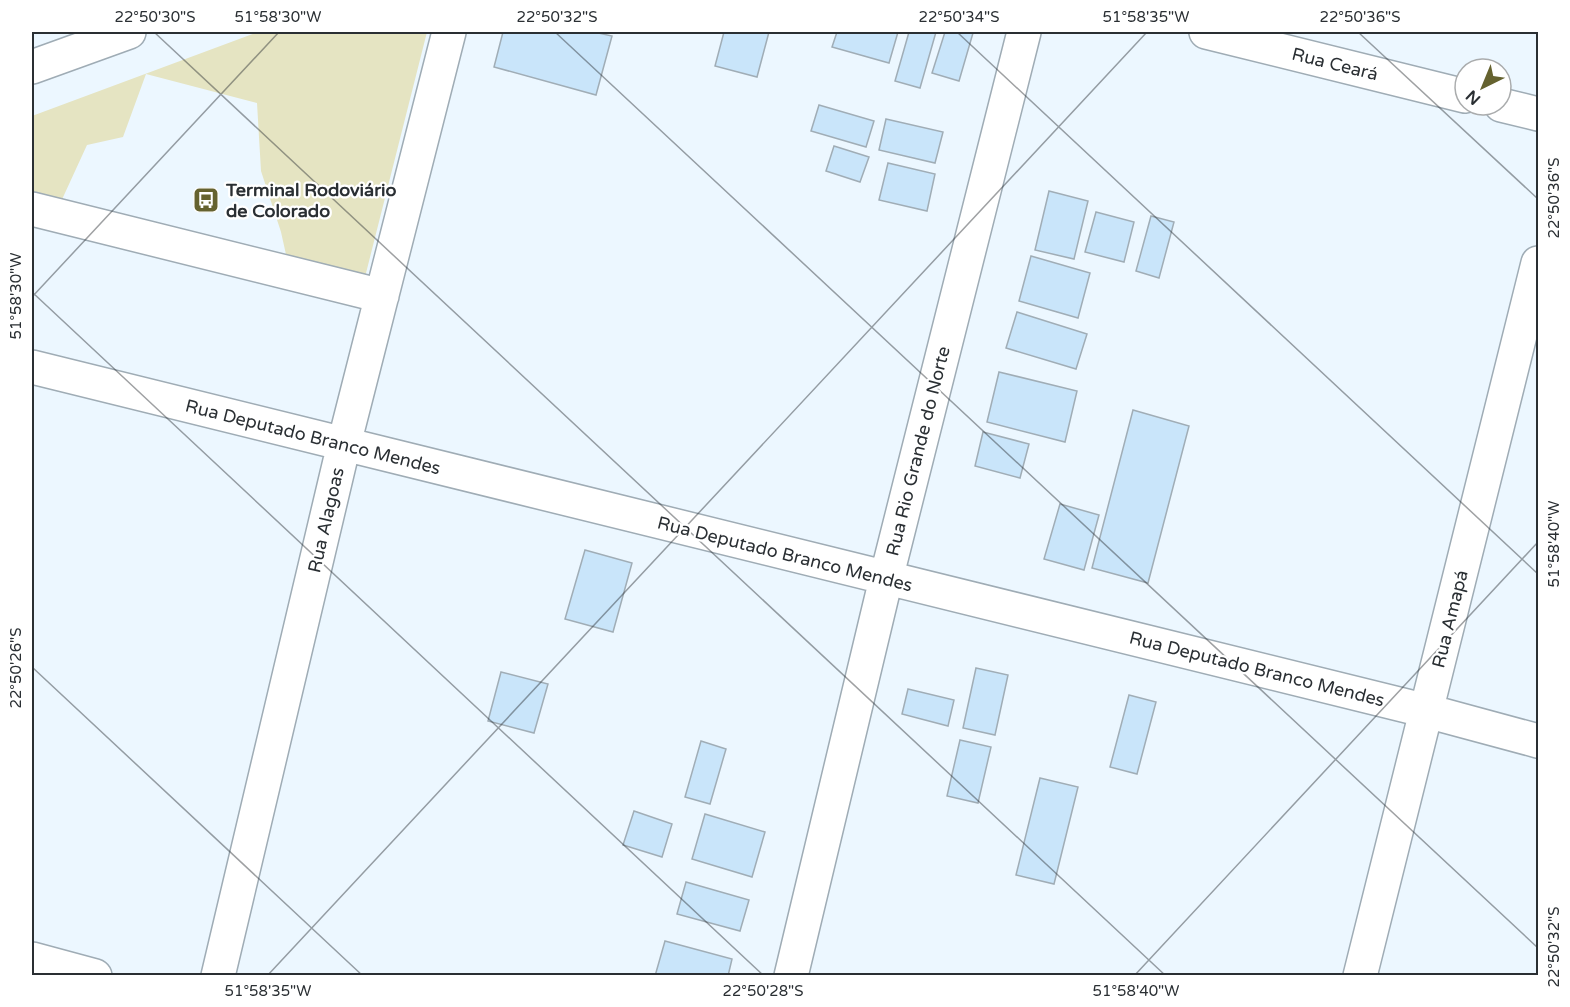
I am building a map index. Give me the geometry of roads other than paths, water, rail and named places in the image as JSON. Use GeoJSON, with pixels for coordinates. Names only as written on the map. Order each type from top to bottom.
{"type":"FeatureCollection","features":[{"type":"Feature","properties":{"kind":"street"},"geometry":{"type":"LineString","coordinates":[[32,67],[129,32]]}},
{"type":"Feature","properties":{"kind":"street","name":"Rua Alagoas"},"geometry":{"type":"LineString","coordinates":[[218,975],[344,444],[449,32]]}},
{"type":"Feature","properties":{"kind":"street","name":"Rua Rio Grande do Norte"},"geometry":{"type":"LineString","coordinates":[[791,975],[886,579],[1024,32]]}},
{"type":"Feature","properties":{"kind":"street","name":"Rua Ceará"},"geometry":{"type":"LineString","coordinates":[[1206,32],[1453,93]]}},
{"type":"Feature","properties":{"kind":"street"},"geometry":{"type":"LineString","coordinates":[[1513,108],[1539,114]]}},
{"type":"Feature","properties":{"kind":"street"},"geometry":{"type":"LineString","coordinates":[[32,209],[381,296]]}},
{"type":"Feature","properties":{"kind":"street","name":"Rua Amapá"},"geometry":{"type":"LineString","coordinates":[[1360,975],[1539,263]]}},
{"type":"Feature","properties":{"kind":"street","name":"Rua Deputado Branco Mendes"},"geometry":{"type":"LineString","coordinates":[[32,367],[1427,711],[1539,741]]}},
{"type":"Feature","properties":{"kind":"street"},"geometry":{"type":"LineString","coordinates":[[32,960],[95,975]]}},
{"type":"Feature","properties":{"kind":"place","name":"Terminal Rodoviário de Colorado"},"geometry":{"type":"Point","coordinates":[206,200]}}]}
